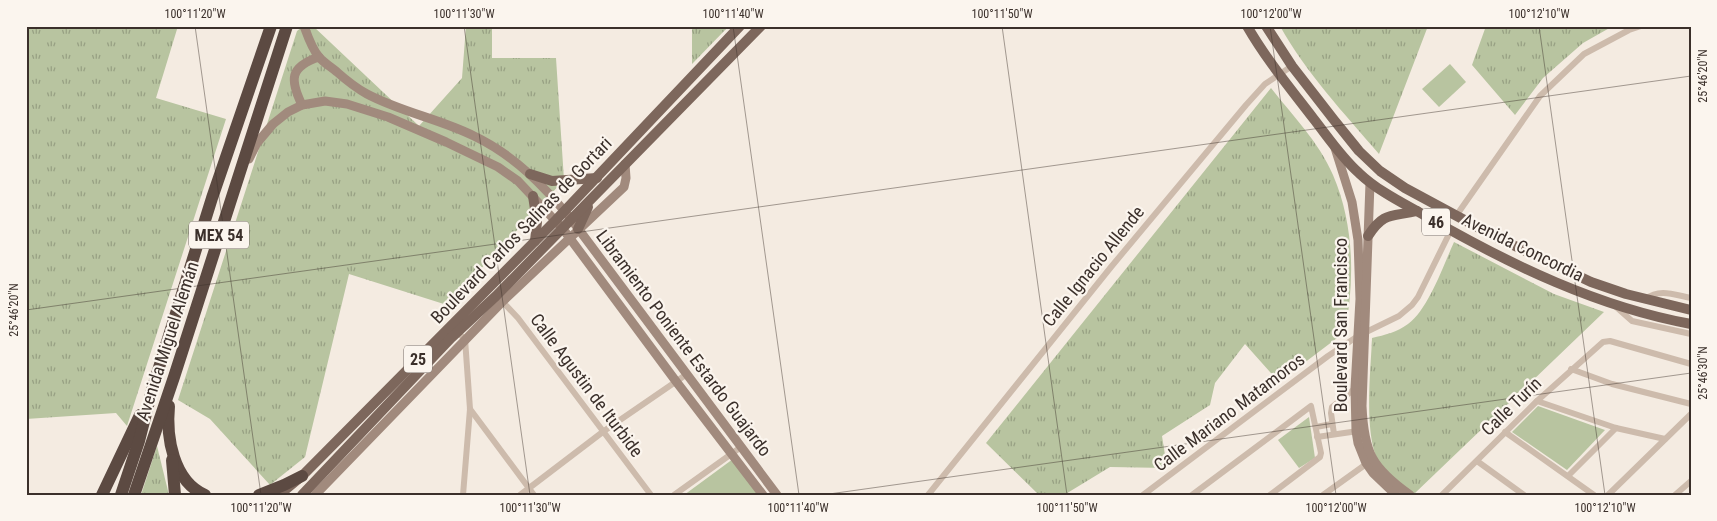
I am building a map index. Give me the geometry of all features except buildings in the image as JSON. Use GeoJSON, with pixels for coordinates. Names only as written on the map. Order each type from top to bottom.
{"type":"FeatureCollection","features":[{"type":"Feature","properties":{"kind":"highway","name":"Avenida Miguel Alemán"},"geometry":{"type":"LineString","coordinates":[[134,495],[145,442],[152,390],[212,198],[271,26]]}},
{"type":"Feature","properties":{"kind":"highway","name":"Avenida Miguel Alemán"},"geometry":{"type":"LineString","coordinates":[[121,495],[174,377],[287,26]]}},
{"type":"Feature","properties":{"kind":"highway"},"geometry":{"type":"LineString","coordinates":[[174,377],[168,418],[175,495]]}},
{"type":"Feature","properties":{"kind":"highway"},"geometry":{"type":"LineString","coordinates":[[102,495],[152,390]]}},
{"type":"Feature","properties":{"kind":"highway"},"geometry":{"type":"LineString","coordinates":[[170,446],[178,466],[189,484],[205,495]]}},
{"type":"Feature","properties":{"kind":"highway"},"geometry":{"type":"LineString","coordinates":[[258,495],[302,476]]}},
{"type":"Feature","properties":{"kind":"main road","name":"Boulevard Carlos Salinas de Gortari"},"geometry":{"type":"LineString","coordinates":[[302,495],[499,299],[597,178],[740,26]]}},
{"type":"Feature","properties":{"kind":"main road","name":"Boulevard Carlos Salinas de Gortari"},"geometry":{"type":"LineString","coordinates":[[568,215],[600,190],[761,26]]}},
{"type":"Feature","properties":{"kind":"main road","name":"Avenida Concordia"},"geometry":{"type":"LineString","coordinates":[[1247,26],[1278,75],[1334,145],[1359,174],[1370,183],[1451,230],[1547,279],[1614,305],[1691,324]]}},
{"type":"Feature","properties":{"kind":"main road","name":"Avenida Concordia"},"geometry":{"type":"LineString","coordinates":[[1266,26],[1292,66],[1359,151],[1386,176],[1456,216],[1590,282],[1691,310]]}},
{"type":"Feature","properties":{"kind":"main road"},"geometry":{"type":"LineString","coordinates":[[1359,151],[1370,183]]}},
{"type":"Feature","properties":{"kind":"main road"},"geometry":{"type":"LineString","coordinates":[[530,174],[552,181],[597,178]]}},
{"type":"Feature","properties":{"kind":"main road"},"geometry":{"type":"LineString","coordinates":[[578,229],[585,212],[600,190]]}},
{"type":"Feature","properties":{"kind":"main road"},"geometry":{"type":"LineString","coordinates":[[533,196],[536,222],[535,241]]}},
{"type":"Feature","properties":{"kind":"main road"},"geometry":{"type":"LineString","coordinates":[[1368,236],[1376,225],[1386,217],[1417,211]]}},
{"type":"Feature","properties":{"kind":"main road"},"geometry":{"type":"LineString","coordinates":[[1451,230],[1458,224],[1465,224],[1510,249],[1527,252]]}},
{"type":"Feature","properties":{"kind":"main road","name":"Boulevard Carlos Salinas de Gortari"},"geometry":{"type":"LineString","coordinates":[[279,495],[302,476],[535,241],[559,225]]}},
{"type":"Feature","properties":{"kind":"street"},"geometry":{"type":"LineString","coordinates":[[232,195],[257,143],[273,124],[288,112],[302,105],[295,90],[293,80],[295,72],[300,66],[319,57],[310,42],[304,26]]}},
{"type":"Feature","properties":{"kind":"street"},"geometry":{"type":"LineString","coordinates":[[1456,216],[1540,96],[1584,54],[1640,26]]}},
{"type":"Feature","properties":{"kind":"street","name":"Libramiento Poniente Estardo Guajardo"},"geometry":{"type":"LineString","coordinates":[[319,57],[367,94],[474,136],[498,150],[530,174],[568,215],[777,495]]}},
{"type":"Feature","properties":{"kind":"street","name":"Calle Ignacio Allende"},"geometry":{"type":"LineString","coordinates":[[928,495],[1254,95],[1265,84],[1292,66]]}},
{"type":"Feature","properties":{"kind":"street","name":"Libramiento Poniente Estardo Guajardo"},"geometry":{"type":"LineString","coordinates":[[302,105],[325,101],[347,104],[388,117],[480,158],[518,181],[569,237],[763,495]]}},
{"type":"Feature","properties":{"kind":"street","name":"Boulevard San Francisco"},"geometry":{"type":"LineString","coordinates":[[1334,145],[1356,221],[1360,272],[1361,334]]}},
{"type":"Feature","properties":{"kind":"street"},"geometry":{"type":"LineString","coordinates":[[499,299],[624,187],[626,178],[625,164]]}},
{"type":"Feature","properties":{"kind":"street","name":"Boulevard San Francisco"},"geometry":{"type":"LineString","coordinates":[[1370,183],[1361,334],[1360,430],[1358,443],[1369,461],[1373,474],[1396,495]]}},
{"type":"Feature","properties":{"kind":"street","name":"Calle Mariano Matamoros"},"geometry":{"type":"LineString","coordinates":[[1143,495],[1328,356],[1361,334],[1399,316],[1412,305],[1418,297],[1451,230]]}},
{"type":"Feature","properties":{"kind":"street"},"geometry":{"type":"LineString","coordinates":[[550,255],[562,250],[576,250],[582,254]]}},
{"type":"Feature","properties":{"kind":"street"},"geometry":{"type":"LineString","coordinates":[[1646,299],[1655,293],[1661,292],[1691,298]]}},
{"type":"Feature","properties":{"kind":"street","name":"Calle Agustin de Iturbide"},"geometry":{"type":"LineString","coordinates":[[499,299],[518,318],[651,495]]}},
{"type":"Feature","properties":{"kind":"street"},"geometry":{"type":"LineString","coordinates":[[1614,305],[1632,321],[1691,334]]}},
{"type":"Feature","properties":{"kind":"street"},"geometry":{"type":"LineString","coordinates":[[461,336],[470,409],[463,495]]}},
{"type":"Feature","properties":{"kind":"street"},"geometry":{"type":"LineString","coordinates":[[316,495],[461,336]]}},
{"type":"Feature","properties":{"kind":"street","name":"Calle Turín"},"geometry":{"type":"LineString","coordinates":[[1444,492],[1505,432],[1603,342],[1610,341],[1691,364]]}},
{"type":"Feature","properties":{"kind":"street"},"geometry":{"type":"LineString","coordinates":[[1571,370],[1612,384],[1691,404]]}},
{"type":"Feature","properties":{"kind":"street"},"geometry":{"type":"LineString","coordinates":[[520,495],[604,431],[675,380],[687,374]]}},
{"type":"Feature","properties":{"kind":"street"},"geometry":{"type":"LineString","coordinates":[[1334,434],[1331,409],[1333,405],[1359,386]]}},
{"type":"Feature","properties":{"kind":"street"},"geometry":{"type":"LineString","coordinates":[[1538,401],[1616,428],[1665,439]]}},
{"type":"Feature","properties":{"kind":"street"},"geometry":{"type":"LineString","coordinates":[[1192,495],[1310,406],[1321,454],[1270,495]]}},
{"type":"Feature","properties":{"kind":"street"},"geometry":{"type":"LineString","coordinates":[[470,409],[534,495]]}},
{"type":"Feature","properties":{"kind":"street"},"geometry":{"type":"LineString","coordinates":[[1608,495],[1691,414]]}},
{"type":"Feature","properties":{"kind":"street"},"geometry":{"type":"LineString","coordinates":[[1316,427],[1332,424]]}},
{"type":"Feature","properties":{"kind":"street"},"geometry":{"type":"LineString","coordinates":[[1568,476],[1616,428]]}},
{"type":"Feature","properties":{"kind":"street"},"geometry":{"type":"LineString","coordinates":[[1318,437],[1360,430]]}},
{"type":"Feature","properties":{"kind":"street"},"geometry":{"type":"LineString","coordinates":[[1505,432],[1594,495]]}},
{"type":"Feature","properties":{"kind":"street"},"geometry":{"type":"LineString","coordinates":[[674,495],[741,447]]}},
{"type":"Feature","properties":{"kind":"street"},"geometry":{"type":"LineString","coordinates":[[1323,495],[1369,461]]}},
{"type":"Feature","properties":{"kind":"street","name":"Boulevard San Francisco"},"geometry":{"type":"LineString","coordinates":[[1369,461],[1410,495]]}},
{"type":"Feature","properties":{"kind":"street"},"geometry":{"type":"LineString","coordinates":[[1477,461],[1524,495]]}},
{"type":"Feature","properties":{"kind":"street"},"geometry":{"type":"LineString","coordinates":[[1676,494],[1691,481]]}},
{"type":"Feature","properties":{"kind":"street"},"geometry":{"type":"LineString","coordinates":[[1444,492],[1454,495]]}},
{"type":"Feature","properties":{"kind":"green space"},"geometry":{"type":"Polygon","coordinates":[[[26,26],[178,26],[156,98],[226,119],[127,426],[116,413],[26,419],[26,26]]]}},
{"type":"Feature","properties":{"kind":"green space"},"geometry":{"type":"Polygon","coordinates":[[[303,26],[313,26],[419,126],[462,78],[466,26],[492,26],[492,58],[556,58],[564,180],[447,305],[349,274],[305,457],[270,485],[210,419],[178,400],[297,31],[303,26]]]}},
{"type":"Feature","properties":{"kind":"green space"},"geometry":{"type":"Polygon","coordinates":[[[692,26],[729,26],[692,64],[692,26]]]}},
{"type":"Feature","properties":{"kind":"green space"},"geometry":{"type":"Polygon","coordinates":[[[1280,26],[1428,26],[1379,154],[1314,76],[1280,26]]]}},
{"type":"Feature","properties":{"kind":"green space"},"geometry":{"type":"Polygon","coordinates":[[[1486,26],[1613,26],[1583,43],[1543,78],[1515,115],[1472,65],[1486,26]]]}},
{"type":"Feature","properties":{"kind":"green space"},"geometry":{"type":"Polygon","coordinates":[[[1450,64],[1466,82],[1439,107],[1422,89],[1450,64]]]}},
{"type":"Feature","properties":{"kind":"green space"},"geometry":{"type":"Polygon","coordinates":[[[1271,88],[1305,129],[1320,151],[1333,175],[1340,194],[1349,232],[1351,252],[1350,292],[1345,332],[1279,382],[1245,344],[1215,383],[1210,405],[1162,436],[1167,468],[1110,467],[1064,495],[1039,495],[986,443],[1271,88]]]}},
{"type":"Feature","properties":{"kind":"green space"},"geometry":{"type":"Polygon","coordinates":[[[1454,242],[1554,294],[1604,312],[1414,494],[1385,471],[1376,455],[1372,440],[1369,405],[1372,338],[1400,329],[1415,317],[1429,298],[1454,242]]]}},
{"type":"Feature","properties":{"kind":"green space"},"geometry":{"type":"Polygon","coordinates":[[[1538,406],[1605,430],[1567,470],[1512,432],[1538,406]]]}},
{"type":"Feature","properties":{"kind":"green space"},"geometry":{"type":"Polygon","coordinates":[[[1309,417],[1315,458],[1299,468],[1278,440],[1309,417]]]}},
{"type":"Feature","properties":{"kind":"green space"},"geometry":{"type":"Polygon","coordinates":[[[157,446],[169,495],[141,495],[157,446]]]}},
{"type":"Feature","properties":{"kind":"green space"},"geometry":{"type":"Polygon","coordinates":[[[733,459],[760,495],[684,495],[733,459]]]}}]}
